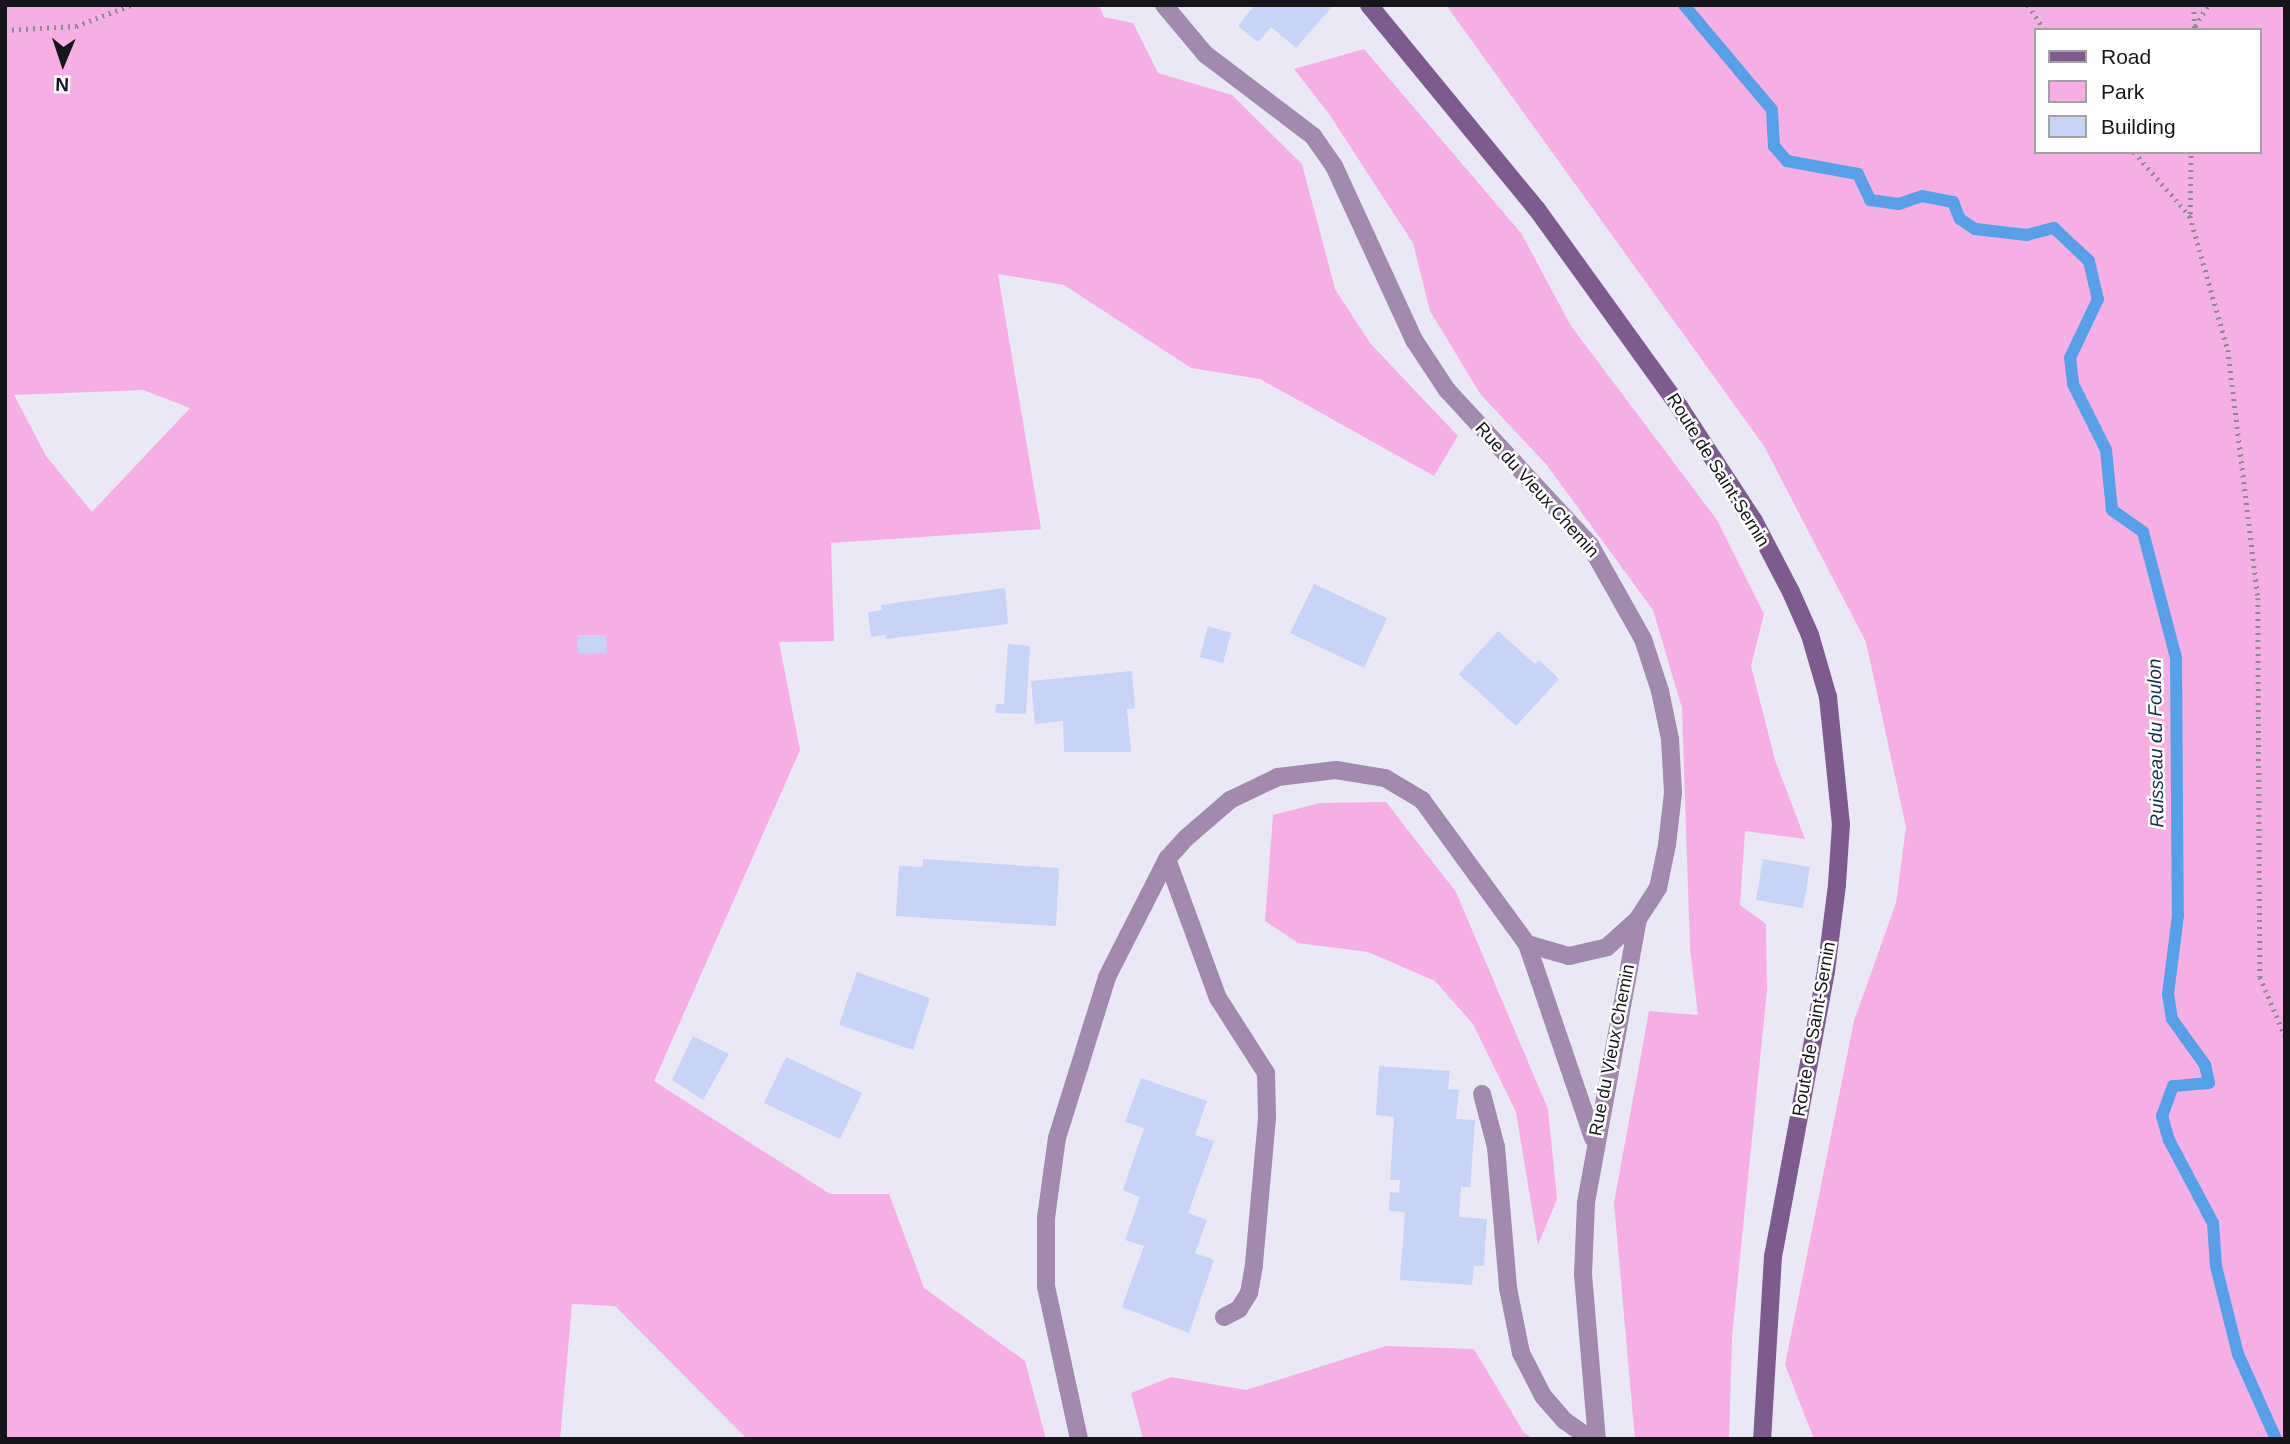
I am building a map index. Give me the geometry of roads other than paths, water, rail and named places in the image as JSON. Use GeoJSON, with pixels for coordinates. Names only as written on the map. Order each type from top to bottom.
{"type":"FeatureCollection","features":[{"type":"Feature","properties":{"kind":"street","name":"Rue du Vieux Chemin"},"geometry":{"type":"LineString","coordinates":[[1164,5],[1205,54],[1313,136],[1334,166],[1414,340],[1447,390],[1590,545],[1619,591],[1643,639],[1660,691],[1670,739],[1674,793],[1658,888],[1638,919],[1594,1142],[1583,1274],[1597,1439]]}},
{"type":"Feature","properties":{"kind":"street","name":"Route de Saint-Sernin"},"geometry":{"type":"LineString","coordinates":[[1369,5],[1536,208],[1680,408],[1754,521],[1791,592],[1810,635],[1828,697],[1841,824],[1837,885],[1826,971],[1773,1256],[1762,1439]]}},
{"type":"Feature","properties":{"kind":"street"},"geometry":{"type":"LineString","coordinates":[[1079,1439],[1056,1352],[1046,1287],[1045,1217],[1057,1138],[1107,977],[1167,859],[1230,800],[1278,777],[1336,770],[1385,778],[1422,800],[1527,944],[1594,1142]]}},
{"type":"Feature","properties":{"kind":"street"},"geometry":{"type":"LineString","coordinates":[[1167,859],[1217,998],[1266,1073],[1267,1118],[1251,1284],[1239,1309],[1224,1317]]}},
{"type":"Feature","properties":{"kind":"street"},"geometry":{"type":"LineString","coordinates":[[1527,944],[1569,956],[1607,947],[1638,919]]}},
{"type":"Feature","properties":{"kind":"street"},"geometry":{"type":"LineString","coordinates":[[1482,1094],[1496,1147],[1508,1288],[1521,1353],[1543,1396],[1565,1421],[1591,1439]]}},
{"type":"Feature","properties":{"kind":"waterway","name":"Ruisseau du Foulon"},"geometry":{"type":"LineString","coordinates":[[1684,5],[1772,110],[1774,146],[1787,161],[1858,174],[1870,200],[1899,204],[1922,196],[1953,202],[1960,219],[1975,229],[2027,235],[2054,228],[2089,261],[2098,299],[2070,358],[2073,384],[2106,450],[2112,510],[2143,532],[2176,658],[2178,915],[2168,994],[2172,1019],[2205,1065],[2209,1083],[2173,1086],[2162,1116],[2169,1140],[2213,1223],[2216,1266],[2238,1354],[2276,1439]]}}]}
